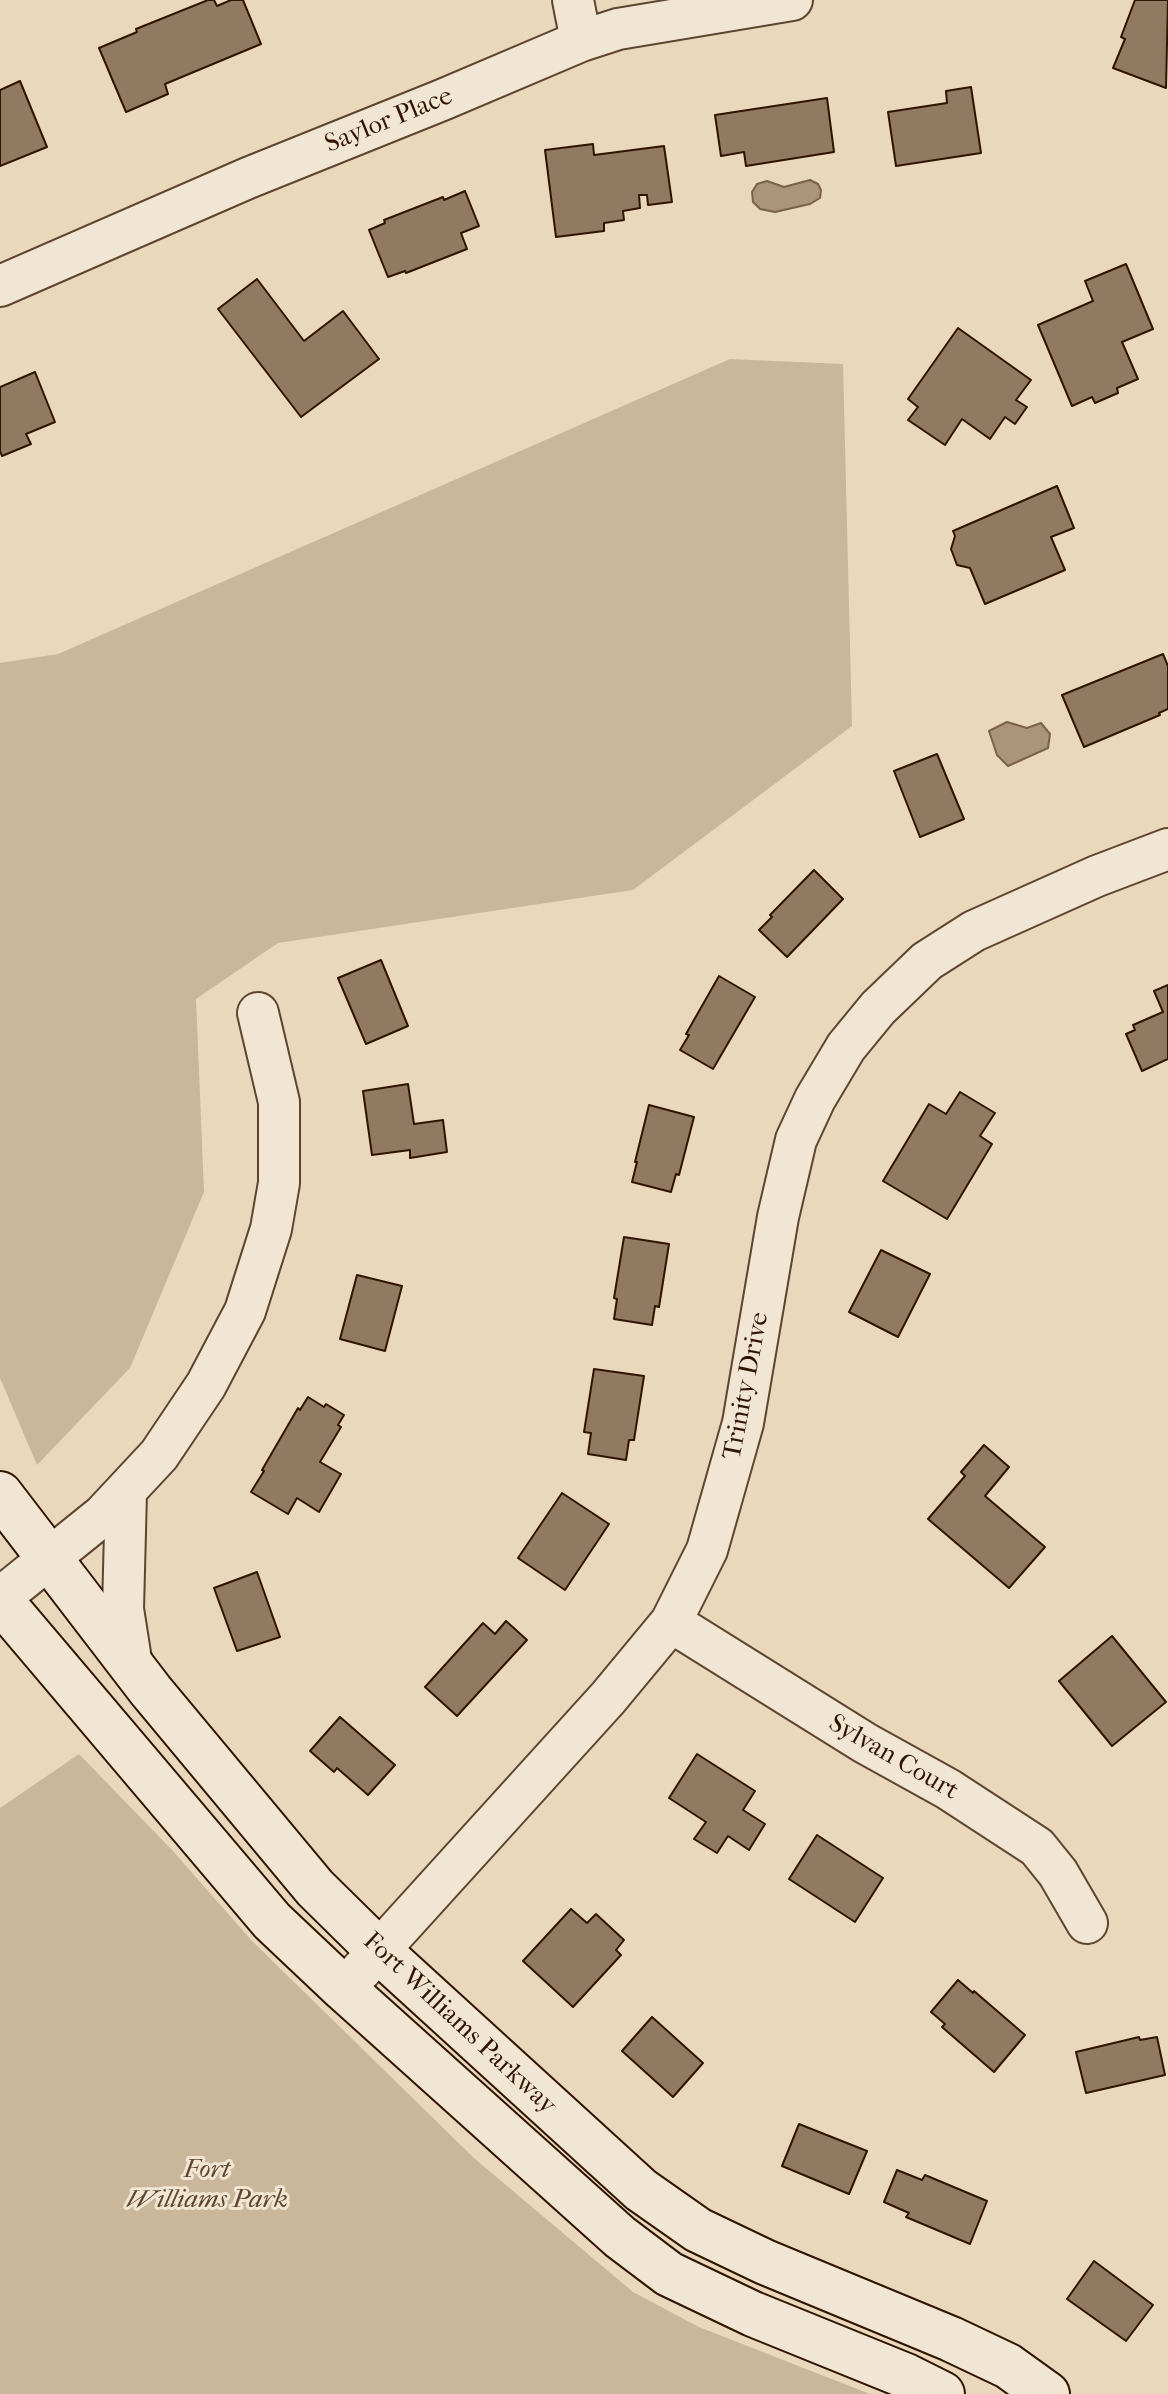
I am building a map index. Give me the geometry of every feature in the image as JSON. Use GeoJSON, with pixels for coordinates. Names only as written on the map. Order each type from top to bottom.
{"type":"FeatureCollection","features":[{"type":"Feature","properties":{"kind":"street"},"geometry":{"type":"LineString","coordinates":[[573,0],[581,41]]}},
{"type":"Feature","properties":{"kind":"street","name":"Saylor Place"},"geometry":{"type":"LineString","coordinates":[[0,286],[248,178],[581,41],[618,29],[792,0]]}},
{"type":"Feature","properties":{"kind":"street","name":"Trinity Drive"},"geometry":{"type":"LineString","coordinates":[[344,1989],[608,1698],[671,1622],[707,1550],[743,1423],[778,1217],[796,1140],[815,1099],[846,1047],[878,1008],[927,961],[974,931],[1097,876],[1168,849]]}},
{"type":"Feature","properties":{"kind":"street"},"geometry":{"type":"LineString","coordinates":[[0,1599],[103,1515],[159,1455],[206,1385],[245,1311],[271,1229],[279,1183],[279,1102],[258,1013]]}},
{"type":"Feature","properties":{"kind":"street"},"geometry":{"type":"LineString","coordinates":[[126,1493],[123,1609],[132,1666]]}},
{"type":"Feature","properties":{"kind":"street","name":"Fort Williams Parkway"},"geometry":{"type":"LineString","coordinates":[[0,1494],[132,1666],[315,1888],[379,1951],[641,2190],[698,2230],[765,2262],[951,2339],[1008,2366],[1047,2394]]}},
{"type":"Feature","properties":{"kind":"street","name":"Fort Williams Parkway"},"geometry":{"type":"LineString","coordinates":[[0,1599],[272,1921],[620,2237],[669,2274],[753,2314],[906,2376],[942,2394]]}},
{"type":"Feature","properties":{"kind":"street","name":"Sylvan Court"},"geometry":{"type":"LineString","coordinates":[[671,1622],[865,1743],[948,1789],[1037,1847],[1058,1873],[1087,1923]]}},
{"type":"Feature","properties":{"kind":"green space"},"geometry":{"type":"Polygon","coordinates":[[[730,359],[843,364],[852,726],[633,890],[278,943],[196,999],[204,1192],[130,1368],[37,1465],[0,1378],[0,663],[58,654],[730,359]]]}},
{"type":"Feature","properties":{"kind":"green space","name":"Fort Williams Park"},"geometry":{"type":"Polygon","coordinates":[[[79,1754],[172,1850],[252,1941],[475,2159],[633,2292],[699,2327],[870,2394],[0,2394],[0,1808],[79,1754]]]}},
{"type":"Feature","properties":{"kind":"shaded area"},"geometry":{"type":"Polygon","coordinates":[[[810,180],[818,184],[821,190],[820,198],[810,204],[775,212],[760,209],[753,202],[752,192],[757,184],[767,181],[784,187],[810,180]]]}},
{"type":"Feature","properties":{"kind":"shaded area"},"geometry":{"type":"Polygon","coordinates":[[[1007,722],[1027,728],[1041,723],[1050,734],[1048,748],[1008,766],[997,755],[989,731],[1007,722]]]}},
{"type":"Feature","properties":{"kind":"building"},"geometry":{"type":"Polygon","coordinates":[[[214,0],[217,6],[231,0],[243,0],[261,44],[165,84],[168,94],[126,112],[99,48],[137,32],[136,29],[214,0]]]}},
{"type":"Feature","properties":{"kind":"building"},"geometry":{"type":"Polygon","coordinates":[[[1135,0],[1168,0],[1166,88],[1113,68],[1125,39],[1121,37],[1135,0]]]}},
{"type":"Feature","properties":{"kind":"building"},"geometry":{"type":"Polygon","coordinates":[[[20,81],[47,147],[0,166],[0,90],[20,81]]]}},
{"type":"Feature","properties":{"kind":"building"},"geometry":{"type":"Polygon","coordinates":[[[971,87],[981,153],[896,166],[888,112],[947,103],[946,91],[971,87]]]}},
{"type":"Feature","properties":{"kind":"building"},"geometry":{"type":"Polygon","coordinates":[[[827,98],[834,152],[746,166],[744,152],[721,156],[715,115],[827,98]]]}},
{"type":"Feature","properties":{"kind":"building"},"geometry":{"type":"Polygon","coordinates":[[[593,144],[594,155],[664,146],[672,202],[648,205],[647,195],[639,195],[640,208],[623,211],[624,220],[604,223],[604,231],[556,237],[545,150],[593,144]]]}},
{"type":"Feature","properties":{"kind":"building"},"geometry":{"type":"Polygon","coordinates":[[[465,191],[479,226],[461,233],[467,249],[388,277],[369,230],[385,223],[384,220],[465,191]]]}},
{"type":"Feature","properties":{"kind":"building"},"geometry":{"type":"Polygon","coordinates":[[[1126,264],[1153,329],[1122,342],[1138,379],[1117,388],[1118,393],[1095,403],[1092,397],[1072,406],[1038,325],[1093,301],[1085,281],[1126,264]]]}},
{"type":"Feature","properties":{"kind":"building"},"geometry":{"type":"Polygon","coordinates":[[[257,279],[304,341],[343,311],[379,359],[301,417],[218,309],[257,279]]]}},
{"type":"Feature","properties":{"kind":"building"},"geometry":{"type":"Polygon","coordinates":[[[958,328],[1031,380],[1016,400],[1027,407],[1015,424],[1005,417],[990,439],[962,419],[945,445],[908,420],[918,407],[908,399],[958,328]]]}},
{"type":"Feature","properties":{"kind":"building"},"geometry":{"type":"Polygon","coordinates":[[[35,372],[55,422],[26,434],[31,444],[2,456],[0,387],[35,372]]]}},
{"type":"Feature","properties":{"kind":"building"},"geometry":{"type":"Polygon","coordinates":[[[1057,486],[1074,528],[1051,537],[1065,570],[985,604],[970,568],[957,565],[951,549],[955,536],[953,531],[1057,486]]]}},
{"type":"Feature","properties":{"kind":"building"},"geometry":{"type":"Polygon","coordinates":[[[1163,654],[1168,666],[1168,709],[1084,747],[1062,695],[1163,654]]]}},
{"type":"Feature","properties":{"kind":"building"},"geometry":{"type":"Polygon","coordinates":[[[937,754],[964,819],[920,837],[894,771],[937,754]]]}},
{"type":"Feature","properties":{"kind":"building"},"geometry":{"type":"Polygon","coordinates":[[[814,870],[843,899],[787,957],[759,930],[814,870]]]}},
{"type":"Feature","properties":{"kind":"building"},"geometry":{"type":"Polygon","coordinates":[[[381,960],[408,1026],[366,1044],[338,978],[381,960]]]}},
{"type":"Feature","properties":{"kind":"building"},"geometry":{"type":"Polygon","coordinates":[[[719,976],[755,997],[713,1069],[680,1050],[719,976]]]}},
{"type":"Feature","properties":{"kind":"building"},"geometry":{"type":"Polygon","coordinates":[[[1168,985],[1168,1059],[1142,1071],[1126,1034],[1135,1030],[1133,1025],[1163,1012],[1154,991],[1168,985]]]}},
{"type":"Feature","properties":{"kind":"building"},"geometry":{"type":"Polygon","coordinates":[[[408,1084],[414,1124],[443,1120],[447,1152],[410,1158],[410,1150],[372,1155],[363,1091],[408,1084]]]}},
{"type":"Feature","properties":{"kind":"building"},"geometry":{"type":"Polygon","coordinates":[[[960,1092],[995,1113],[980,1136],[992,1144],[947,1219],[883,1181],[929,1104],[946,1114],[960,1092]]]}},
{"type":"Feature","properties":{"kind":"building"},"geometry":{"type":"Polygon","coordinates":[[[649,1105],[694,1117],[679,1175],[676,1174],[671,1192],[632,1182],[649,1105]]]}},
{"type":"Feature","properties":{"kind":"building"},"geometry":{"type":"Polygon","coordinates":[[[624,1237],[669,1244],[659,1307],[655,1306],[652,1325],[614,1319],[617,1299],[614,1298],[624,1237]]]}},
{"type":"Feature","properties":{"kind":"building"},"geometry":{"type":"Polygon","coordinates":[[[881,1250],[930,1274],[898,1337],[849,1312],[881,1250]]]}},
{"type":"Feature","properties":{"kind":"building"},"geometry":{"type":"Polygon","coordinates":[[[357,1275],[402,1286],[385,1351],[340,1339],[357,1275]]]}},
{"type":"Feature","properties":{"kind":"building"},"geometry":{"type":"Polygon","coordinates":[[[594,1369],[644,1376],[634,1440],[629,1440],[626,1460],[588,1454],[591,1433],[584,1432],[594,1369]]]}},
{"type":"Feature","properties":{"kind":"building"},"geometry":{"type":"Polygon","coordinates":[[[308,1397],[344,1415],[338,1425],[341,1427],[320,1462],[341,1474],[319,1512],[297,1498],[288,1514],[251,1492],[298,1408],[300,1410],[308,1397]]]}},
{"type":"Feature","properties":{"kind":"building"},"geometry":{"type":"Polygon","coordinates":[[[984,1445],[1009,1467],[985,1496],[1045,1547],[1009,1588],[928,1519],[965,1476],[961,1472],[984,1445]]]}},
{"type":"Feature","properties":{"kind":"building"},"geometry":{"type":"Polygon","coordinates":[[[562,1493],[609,1524],[565,1590],[518,1558],[562,1493]]]}},
{"type":"Feature","properties":{"kind":"building"},"geometry":{"type":"Polygon","coordinates":[[[257,1572],[280,1637],[237,1651],[214,1588],[257,1572]]]}},
{"type":"Feature","properties":{"kind":"building"},"geometry":{"type":"Polygon","coordinates":[[[506,1621],[527,1640],[457,1716],[425,1687],[483,1623],[495,1634],[506,1621]]]}},
{"type":"Feature","properties":{"kind":"building"},"geometry":{"type":"Polygon","coordinates":[[[1112,1636],[1166,1702],[1112,1746],[1059,1681],[1112,1636]]]}},
{"type":"Feature","properties":{"kind":"building"},"geometry":{"type":"Polygon","coordinates":[[[340,1717],[395,1765],[368,1795],[337,1768],[334,1772],[310,1751],[340,1717]]]}},
{"type":"Feature","properties":{"kind":"building"},"geometry":{"type":"Polygon","coordinates":[[[697,1754],[755,1791],[743,1810],[765,1824],[749,1850],[728,1836],[717,1853],[694,1839],[706,1822],[669,1798],[697,1754]]]}},
{"type":"Feature","properties":{"kind":"building"},"geometry":{"type":"Polygon","coordinates":[[[817,1835],[883,1878],[855,1922],[789,1879],[817,1835]]]}},
{"type":"Feature","properties":{"kind":"building"},"geometry":{"type":"Polygon","coordinates":[[[571,1909],[587,1923],[596,1914],[624,1940],[616,1950],[621,1955],[573,2007],[523,1961],[571,1909]]]}},
{"type":"Feature","properties":{"kind":"building"},"geometry":{"type":"Polygon","coordinates":[[[958,1980],[1025,2035],[994,2072],[942,2027],[945,2024],[931,2012],[958,1980]]]}},
{"type":"Feature","properties":{"kind":"building"},"geometry":{"type":"Polygon","coordinates":[[[652,2017],[703,2063],[673,2097],[622,2051],[652,2017]]]}},
{"type":"Feature","properties":{"kind":"building"},"geometry":{"type":"Polygon","coordinates":[[[1139,2037],[1140,2040],[1157,2037],[1165,2075],[1086,2093],[1076,2052],[1139,2037]]]}},
{"type":"Feature","properties":{"kind":"building"},"geometry":{"type":"Polygon","coordinates":[[[799,2124],[867,2151],[849,2194],[782,2166],[799,2124]]]}},
{"type":"Feature","properties":{"kind":"building"},"geometry":{"type":"Polygon","coordinates":[[[897,2170],[922,2180],[925,2175],[987,2201],[970,2244],[906,2217],[909,2213],[884,2202],[897,2170]]]}},
{"type":"Feature","properties":{"kind":"building"},"geometry":{"type":"Polygon","coordinates":[[[1094,2261],[1153,2305],[1126,2341],[1067,2299],[1094,2261]]]}}]}
